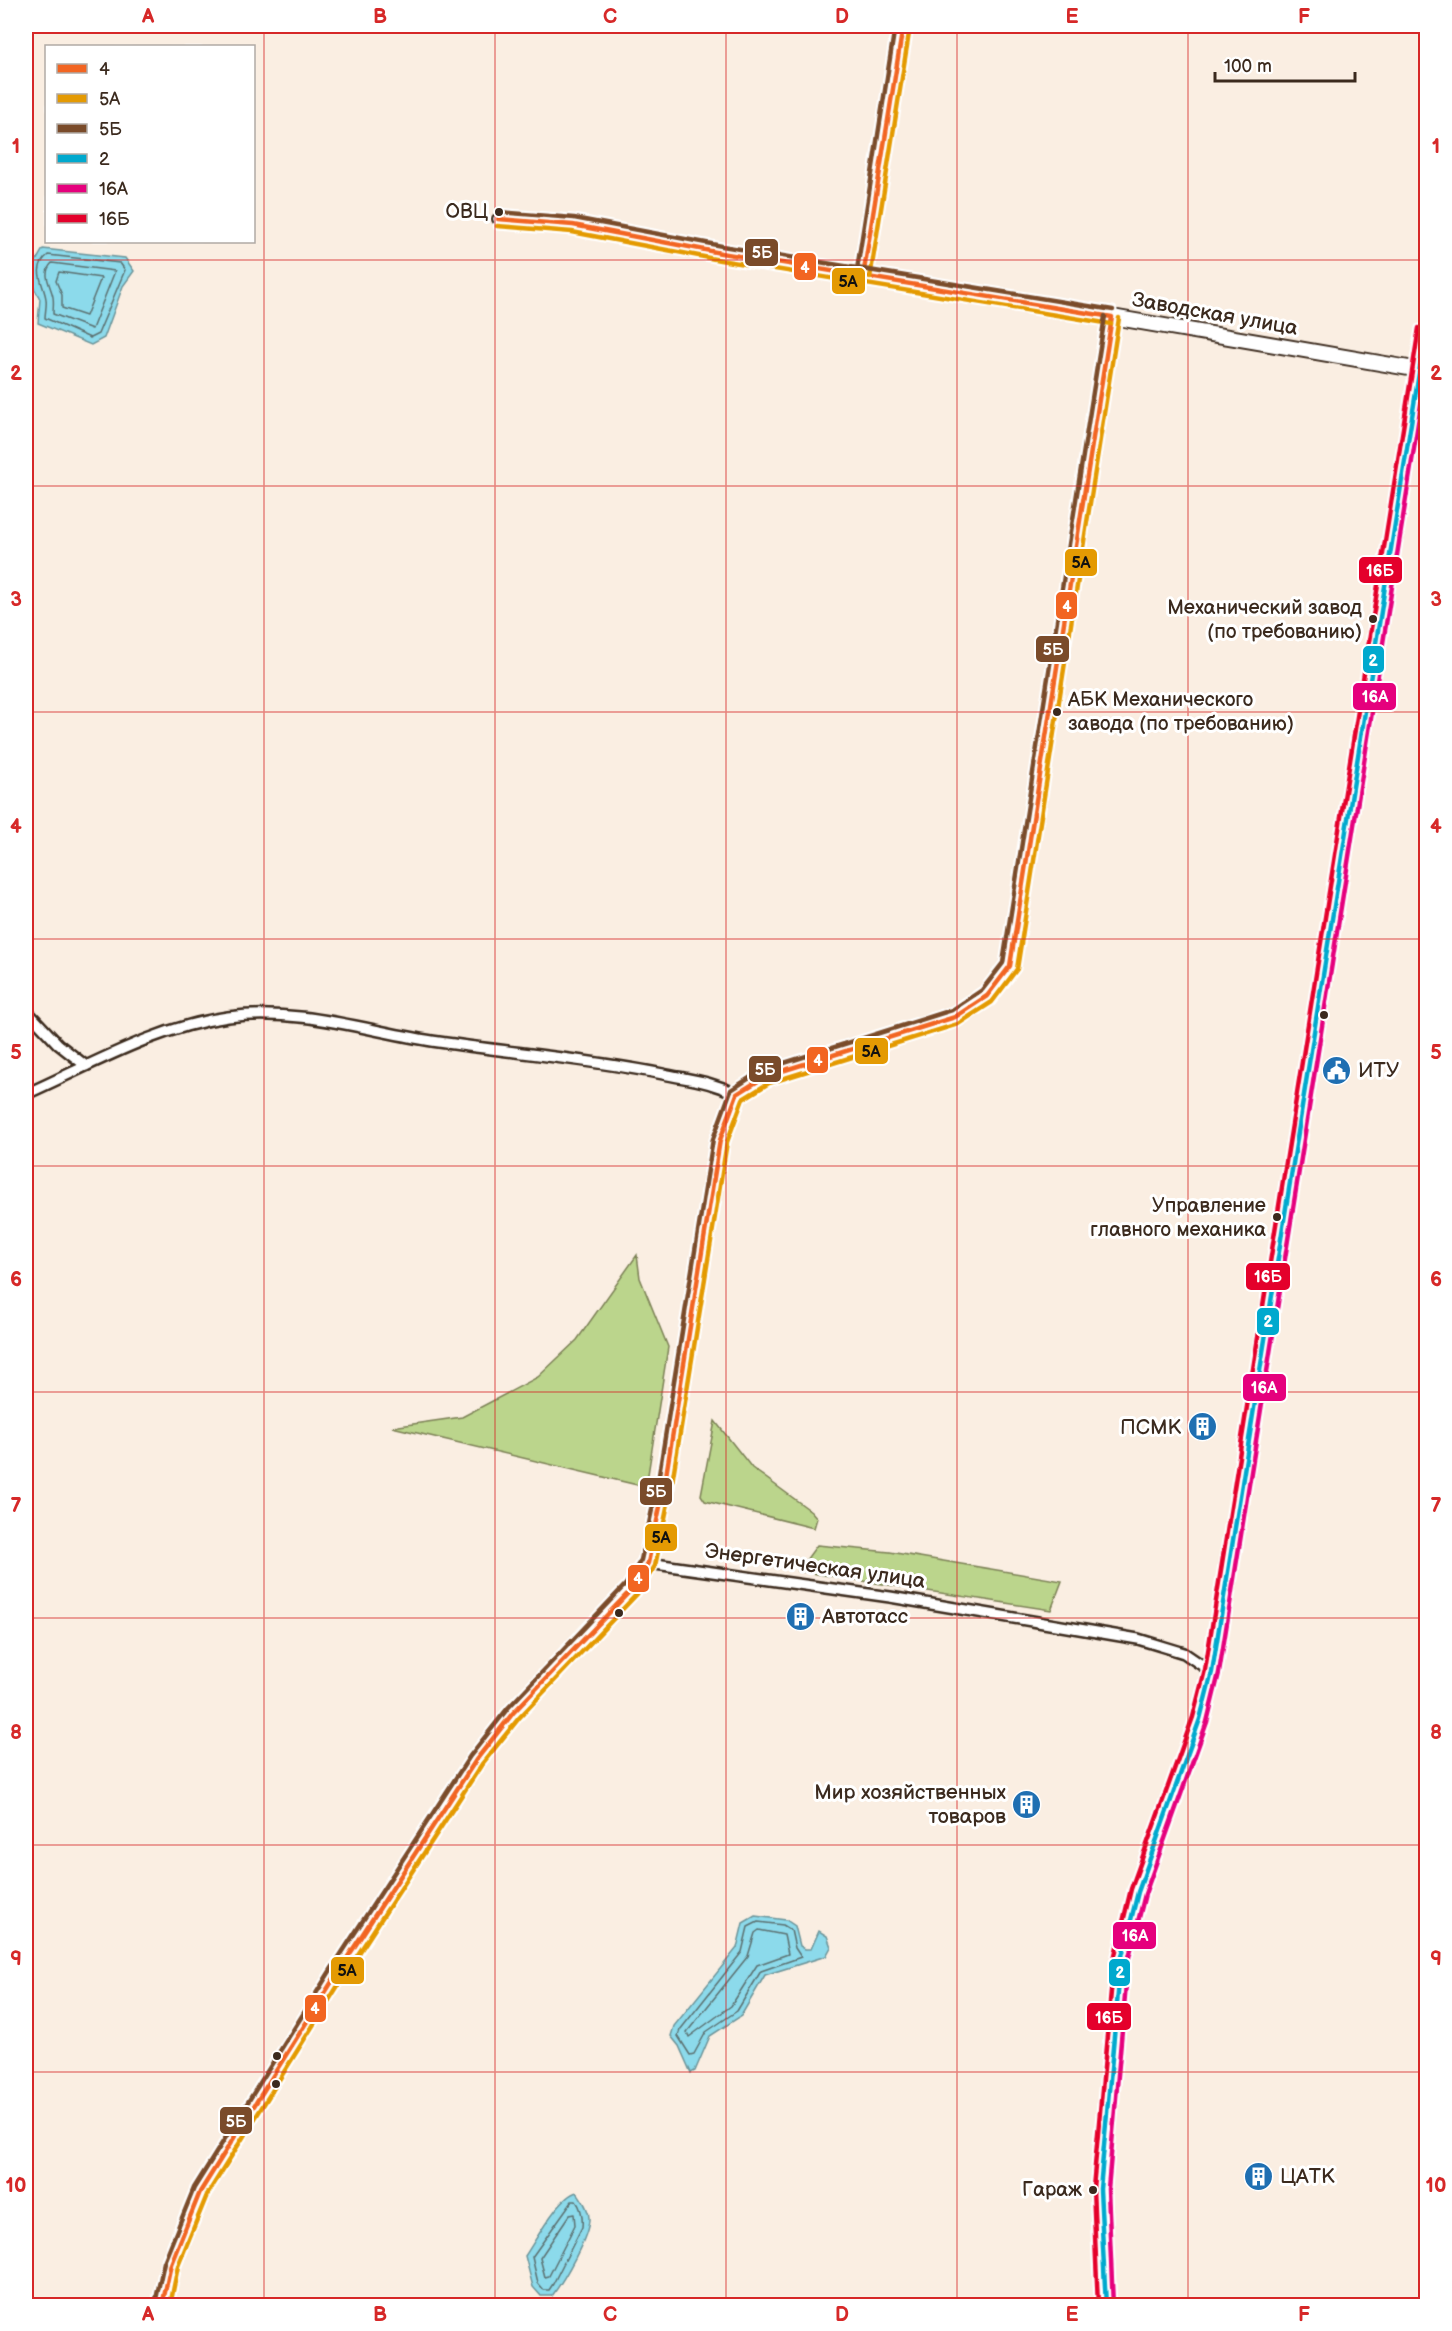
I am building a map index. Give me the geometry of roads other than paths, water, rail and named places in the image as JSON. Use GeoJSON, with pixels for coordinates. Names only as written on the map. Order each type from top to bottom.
{"type":"FeatureCollection","features":[{"type":"Feature","properties":{"kind":"street"},"geometry":{"type":"LineString","coordinates":[[863,277],[903,26]]}},
{"type":"Feature","properties":{"kind":"street","name":"Заводская улица"},"geometry":{"type":"LineString","coordinates":[[498,219],[573,225],[863,277],[1423,371]]}},
{"type":"Feature","properties":{"kind":"street"},"geometry":{"type":"LineString","coordinates":[[162,2306],[171,2264],[200,2192],[457,1789],[513,1713],[632,1589],[648,1563],[664,1488],[720,1140],[737,1094],[765,1076],[955,1017],[987,996],[1010,966],[1112,317]]}},
{"type":"Feature","properties":{"kind":"street"},"geometry":{"type":"LineString","coordinates":[[1106,2306],[1100,2189],[1121,1960],[1138,1892],[1200,1719],[1212,1672],[1297,1126],[1423,371],[1426,329]]}},
{"type":"Feature","properties":{"kind":"street"},"geometry":{"type":"LineString","coordinates":[[26,1010],[58,1044],[86,1066]]}},
{"type":"Feature","properties":{"kind":"street"},"geometry":{"type":"LineString","coordinates":[[26,1094],[162,1033],[230,1017],[265,1015],[300,1017],[438,1041],[571,1057],[713,1083],[737,1094]]}},
{"type":"Feature","properties":{"kind":"street","name":"Энергетическая улица"},"geometry":{"type":"LineString","coordinates":[[648,1563],[879,1595],[1138,1639],[1184,1653],[1212,1672]]}},
{"type":"Feature","properties":{"kind":"water"},"geometry":{"type":"Polygon","coordinates":[[[43,249],[125,258],[134,271],[123,286],[104,338],[91,345],[38,323],[40,299],[33,286],[35,263],[43,249]]]}},
{"type":"Feature","properties":{"kind":"water"},"geometry":{"type":"Polygon","coordinates":[[[755,1916],[786,1920],[795,1926],[800,1946],[805,1949],[811,1949],[819,1931],[827,1936],[831,1947],[826,1956],[765,1975],[741,2016],[710,2036],[695,2071],[691,2073],[679,2046],[671,2036],[674,2026],[737,1948],[743,1923],[755,1916]]]}},
{"type":"Feature","properties":{"kind":"water"},"geometry":{"type":"Polygon","coordinates":[[[577,2192],[589,2215],[585,2236],[569,2269],[552,2296],[541,2296],[533,2287],[525,2256],[563,2201],[577,2192]]]}},
{"type":"Feature","properties":{"kind":"place","name":"ОВЦ"},"geometry":{"type":"Point","coordinates":[499,212]}},
{"type":"Feature","properties":{"kind":"place","name":"Механический завод (по требованию)"},"geometry":{"type":"Point","coordinates":[1373,619]}},
{"type":"Feature","properties":{"kind":"place","name":"АБК Механического завода (по требованию)"},"geometry":{"type":"Point","coordinates":[1057,712]}},
{"type":"Feature","properties":{"kind":"place","name":"ИТУ"},"geometry":{"type":"Point","coordinates":[1337,1070]}},
{"type":"Feature","properties":{"kind":"place","name":"Управление главного механика"},"geometry":{"type":"Point","coordinates":[1277,1217]}},
{"type":"Feature","properties":{"kind":"place","name":"ПСМК"},"geometry":{"type":"Point","coordinates":[1202,1427]}},
{"type":"Feature","properties":{"kind":"place","name":"Автотасс"},"geometry":{"type":"Point","coordinates":[801,1616]}},
{"type":"Feature","properties":{"kind":"place","name":"Мир хозяйственных товаров"},"geometry":{"type":"Point","coordinates":[1027,1804]}},
{"type":"Feature","properties":{"kind":"place","name":"ЦАТК"},"geometry":{"type":"Point","coordinates":[1259,2176]}},
{"type":"Feature","properties":{"kind":"place","name":"Гараж"},"geometry":{"type":"Point","coordinates":[1093,2190]}}]}
